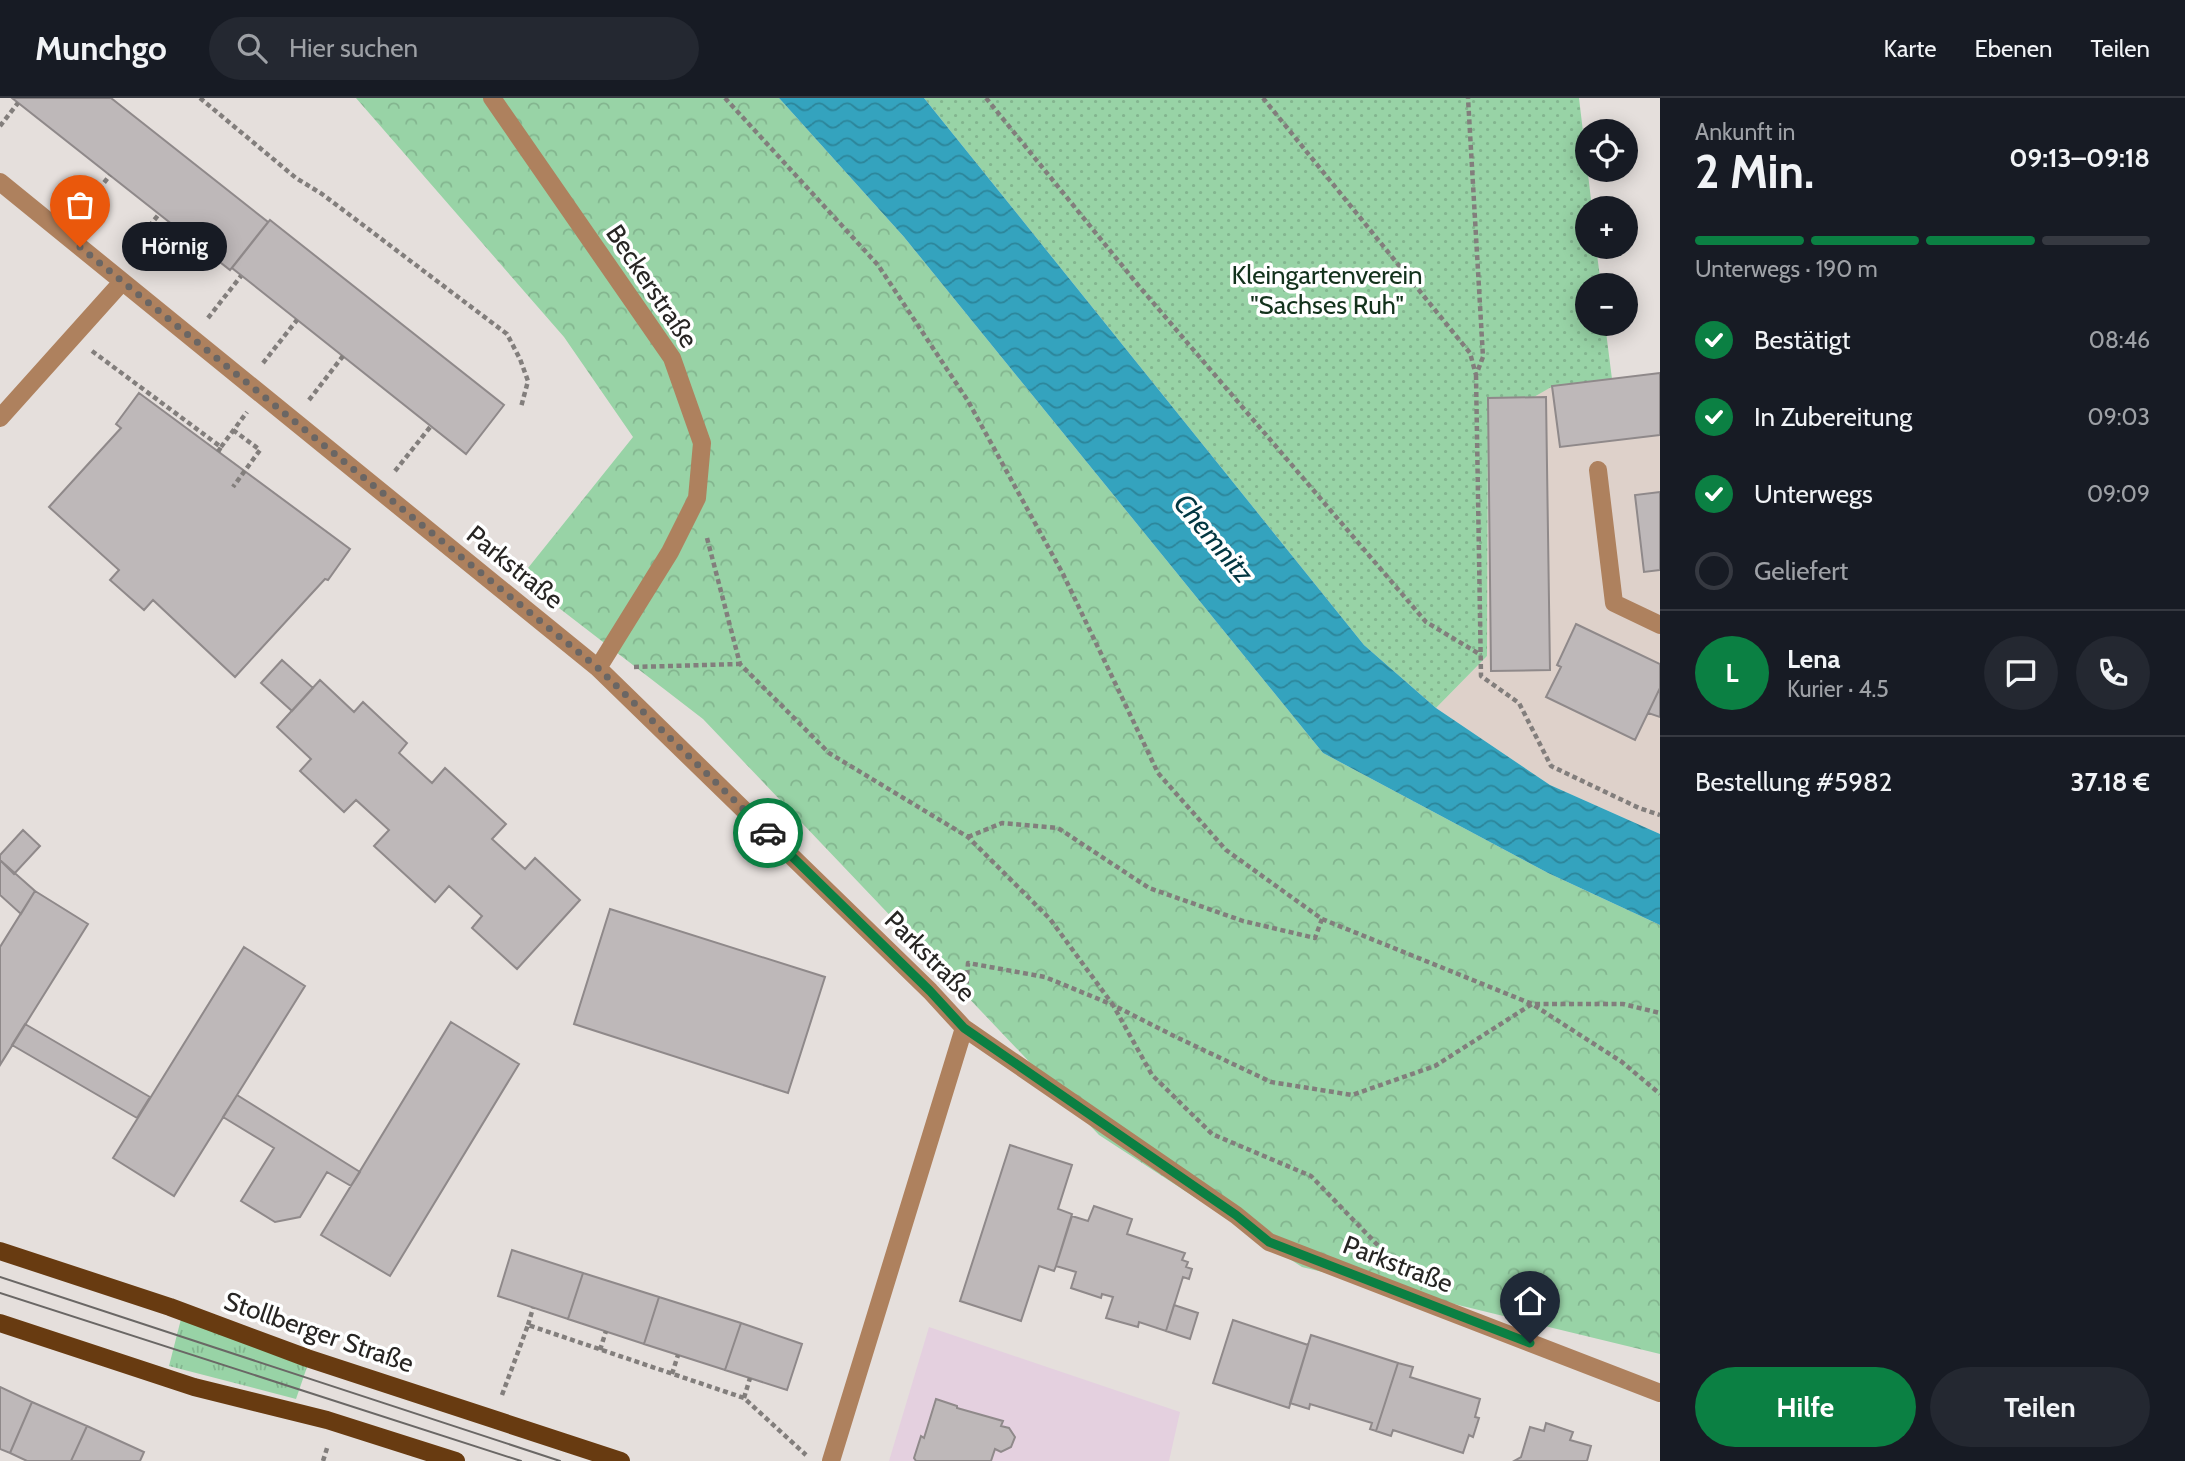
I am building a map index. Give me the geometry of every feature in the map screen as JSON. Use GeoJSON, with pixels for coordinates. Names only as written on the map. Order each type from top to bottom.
{"type":"FeatureCollection","features":[{"type":"Feature","properties":{"kind":"main road","name":"Stollberger Straße"},"geometry":{"type":"LineString","coordinates":[[0,1251],[170,1307],[307,1358],[621,1461]]}},
{"type":"Feature","properties":{"kind":"main road"},"geometry":{"type":"LineString","coordinates":[[0,1323],[194,1387],[327,1420],[456,1461]]}},
{"type":"Feature","properties":{"kind":"street","name":"Beckerstraße"},"geometry":{"type":"LineString","coordinates":[[492,98],[672,358],[702,443],[696,498],[670,552],[598,668]]}},
{"type":"Feature","properties":{"kind":"street","name":"Parkstraße"},"geometry":{"type":"LineString","coordinates":[[0,182],[598,668],[930,991],[964,1028],[1236,1215],[1269,1242],[1660,1393]]}},
{"type":"Feature","properties":{"kind":"street"},"geometry":{"type":"LineString","coordinates":[[0,418],[72,337],[117,277]]}},
{"type":"Feature","properties":{"kind":"street"},"geometry":{"type":"LineString","coordinates":[[1598,470],[1614,603],[1660,625]]}},
{"type":"Feature","properties":{"kind":"street","name":"Parkstraße"},"geometry":{"type":"LineString","coordinates":[[831,1461],[964,1028]]}},
{"type":"Feature","properties":{"kind":"path"},"geometry":{"type":"LineString","coordinates":[[200,98],[296,178],[322,194],[507,334],[528,382],[521,407]]}},
{"type":"Feature","properties":{"kind":"path"},"geometry":{"type":"LineString","coordinates":[[725,98],[878,265],[968,401],[1063,575],[1158,773],[1226,850],[1322,919],[1532,1004],[1622,1062],[1660,1094]]}},
{"type":"Feature","properties":{"kind":"path"},"geometry":{"type":"LineString","coordinates":[[986,98],[1138,285],[1426,622],[1481,655]]}},
{"type":"Feature","properties":{"kind":"path"},"geometry":{"type":"LineString","coordinates":[[1263,98],[1470,352],[1476,375],[1481,676],[1519,703],[1551,766],[1639,808],[1660,814]]}},
{"type":"Feature","properties":{"kind":"path"},"geometry":{"type":"LineString","coordinates":[[1468,98],[1483,357],[1476,375]]}},
{"type":"Feature","properties":{"kind":"path"},"geometry":{"type":"LineString","coordinates":[[0,126],[18,103]]}},
{"type":"Feature","properties":{"kind":"path"},"geometry":{"type":"LineString","coordinates":[[64,234],[110,176]]}},
{"type":"Feature","properties":{"kind":"path"},"geometry":{"type":"LineString","coordinates":[[117,277],[159,214]]}},
{"type":"Feature","properties":{"kind":"path"},"geometry":{"type":"LineString","coordinates":[[192,338],[241,276]]}},
{"type":"Feature","properties":{"kind":"path"},"geometry":{"type":"LineString","coordinates":[[247,383],[297,320]]}},
{"type":"Feature","properties":{"kind":"path"},"geometry":{"type":"LineString","coordinates":[[72,337],[219,449],[233,431],[260,450],[233,487]]}},
{"type":"Feature","properties":{"kind":"path"},"geometry":{"type":"LineString","coordinates":[[293,419],[342,356]]}},
{"type":"Feature","properties":{"kind":"path"},"geometry":{"type":"LineString","coordinates":[[379,491],[430,426]]}},
{"type":"Feature","properties":{"kind":"path"},"geometry":{"type":"LineString","coordinates":[[696,498],[740,664],[829,753],[968,837],[1050,919],[1113,1005],[1152,1075],[1212,1134],[1311,1176],[1395,1263],[1401,1293]]}},
{"type":"Feature","properties":{"kind":"path"},"geometry":{"type":"LineString","coordinates":[[598,668],[740,664]]}},
{"type":"Feature","properties":{"kind":"path"},"geometry":{"type":"LineString","coordinates":[[968,837],[1002,824],[1058,828],[1149,888],[1243,921],[1315,938],[1322,919]]}},
{"type":"Feature","properties":{"kind":"path"},"geometry":{"type":"LineString","coordinates":[[964,1028],[968,964],[1045,977],[1113,1005],[1271,1082],[1352,1095],[1435,1066],[1532,1004],[1623,1004],[1660,1013]]}},
{"type":"Feature","properties":{"kind":"path"},"geometry":{"type":"LineString","coordinates":[[494,1419],[533,1308]]}},
{"type":"Feature","properties":{"kind":"path"},"geometry":{"type":"LineString","coordinates":[[528,1325],[744,1398],[813,1461]]}},
{"type":"Feature","properties":{"kind":"path"},"geometry":{"type":"LineString","coordinates":[[600,1350],[606,1331]]}},
{"type":"Feature","properties":{"kind":"path"},"geometry":{"type":"LineString","coordinates":[[672,1374],[678,1355]]}},
{"type":"Feature","properties":{"kind":"path"},"geometry":{"type":"LineString","coordinates":[[744,1398],[750,1378]]}},
{"type":"Feature","properties":{"kind":"path"},"geometry":{"type":"LineString","coordinates":[[323,1461],[329,1440]]}},
{"type":"Feature","properties":{"kind":"shaded area"},"geometry":{"type":"Polygon","coordinates":[[[1660,373],[1660,834],[1550,785],[1436,708],[1487,656],[1488,398],[1534,397],[1552,386],[1660,373]]]}},
{"type":"Feature","properties":{"kind":"shaded area"},"geometry":{"type":"Polygon","coordinates":[[[929,1327],[1180,1412],[1169,1461],[889,1461],[929,1327]]]}},
{"type":"Feature","properties":{"kind":"green space"},"geometry":{"type":"Polygon","coordinates":[[[356,98],[779,98],[904,237],[1323,753],[1548,873],[1660,925],[1660,1354],[1302,1267],[1099,1135],[703,719],[520,578],[633,437],[564,337],[356,98]]]}},
{"type":"Feature","properties":{"kind":"green space","name":"Kleingartenverein \"Sachses Ruh\""},"geometry":{"type":"Polygon","coordinates":[[[924,98],[1579,98],[1581,119],[1575,119],[1575,182],[1589,182],[1591,196],[1575,196],[1575,259],[1598,259],[1599,273],[1575,273],[1575,336],[1607,336],[1612,379],[1553,386],[1534,397],[1488,398],[1487,656],[1436,708],[1364,645],[924,98]]]}},
{"type":"Feature","properties":{"kind":"green space"},"geometry":{"type":"Polygon","coordinates":[[[181,1319],[307,1367],[296,1399],[169,1366],[181,1319]]]}},
{"type":"Feature","properties":{"kind":"water","name":"Chemnitz"},"geometry":{"type":"Polygon","coordinates":[[[779,98],[924,98],[1364,645],[1436,708],[1550,785],[1660,834],[1660,925],[1548,873],[1323,753],[904,237],[779,98]]]}},
{"type":"Feature","properties":{"kind":"building"},"geometry":{"type":"Polygon","coordinates":[[[12,98],[111,98],[268,222],[230,270],[12,98]]]}},
{"type":"Feature","properties":{"kind":"building"},"geometry":{"type":"Polygon","coordinates":[[[270,220],[504,405],[466,454],[232,268],[270,220]]]}},
{"type":"Feature","properties":{"kind":"building"},"geometry":{"type":"Polygon","coordinates":[[[1660,373],[1660,435],[1560,447],[1552,386],[1660,373]]]}},
{"type":"Feature","properties":{"kind":"building"},"geometry":{"type":"Polygon","coordinates":[[[139,393],[350,549],[328,580],[325,579],[235,677],[153,600],[144,610],[110,580],[119,570],[49,507],[121,428],[116,424],[139,393]]]}},
{"type":"Feature","properties":{"kind":"building"},"geometry":{"type":"Polygon","coordinates":[[[1546,397],[1550,670],[1491,671],[1488,398],[1546,397]]]}},
{"type":"Feature","properties":{"kind":"building"},"geometry":{"type":"Polygon","coordinates":[[[1660,492],[1660,570],[1644,572],[1635,495],[1660,492]]]}},
{"type":"Feature","properties":{"kind":"building"},"geometry":{"type":"Polygon","coordinates":[[[1576,624],[1660,664],[1660,688],[1635,740],[1546,697],[1561,667],[1557,665],[1576,624]]]}},
{"type":"Feature","properties":{"kind":"building"},"geometry":{"type":"Polygon","coordinates":[[[282,660],[313,688],[292,711],[261,683],[282,660]]]}},
{"type":"Feature","properties":{"kind":"building"},"geometry":{"type":"Polygon","coordinates":[[[320,680],[354,712],[363,702],[407,743],[399,753],[432,783],[445,768],[506,824],[492,839],[525,869],[535,858],[580,900],[517,969],[472,928],[482,916],[449,886],[435,902],[374,846],[389,830],[356,800],[344,812],[300,771],[311,759],[277,727],[320,680]]]}},
{"type":"Feature","properties":{"kind":"building"},"geometry":{"type":"Polygon","coordinates":[[[1660,688],[1660,717],[1648,713],[1660,688]]]}},
{"type":"Feature","properties":{"kind":"building"},"geometry":{"type":"Polygon","coordinates":[[[23,830],[40,846],[14,874],[0,860],[0,855],[23,830]]]}},
{"type":"Feature","properties":{"kind":"building"},"geometry":{"type":"Polygon","coordinates":[[[0,860],[35,891],[21,914],[0,895],[0,860]]]}},
{"type":"Feature","properties":{"kind":"building"},"geometry":{"type":"Polygon","coordinates":[[[35,891],[88,924],[0,1065],[0,947],[35,891]]]}},
{"type":"Feature","properties":{"kind":"building"},"geometry":{"type":"Polygon","coordinates":[[[610,909],[825,977],[788,1093],[574,1024],[610,909]]]}},
{"type":"Feature","properties":{"kind":"building"},"geometry":{"type":"Polygon","coordinates":[[[244,947],[305,986],[174,1196],[113,1158],[244,947]]]}},
{"type":"Feature","properties":{"kind":"building"},"geometry":{"type":"Polygon","coordinates":[[[451,1022],[519,1064],[390,1276],[321,1235],[451,1022]]]}},
{"type":"Feature","properties":{"kind":"building"},"geometry":{"type":"Polygon","coordinates":[[[25,1024],[150,1097],[137,1118],[12,1045],[25,1024]]]}},
{"type":"Feature","properties":{"kind":"building"},"geometry":{"type":"Polygon","coordinates":[[[237,1095],[360,1172],[351,1186],[327,1172],[300,1217],[275,1222],[241,1201],[274,1148],[223,1117],[237,1095]]]}},
{"type":"Feature","properties":{"kind":"building"},"geometry":{"type":"Polygon","coordinates":[[[1010,1145],[1072,1165],[1058,1209],[1072,1214],[1056,1266],[1054,1271],[1039,1266],[1021,1321],[960,1301],[1010,1145]]]}},
{"type":"Feature","properties":{"kind":"building"},"geometry":{"type":"Polygon","coordinates":[[[1094,1206],[1132,1219],[1127,1234],[1185,1253],[1182,1260],[1188,1262],[1186,1267],[1192,1269],[1189,1279],[1183,1277],[1166,1331],[1139,1322],[1138,1327],[1106,1318],[1113,1297],[1102,1294],[1101,1298],[1071,1288],[1076,1272],[1056,1266],[1072,1216],[1088,1221],[1094,1206]]]}},
{"type":"Feature","properties":{"kind":"building"},"geometry":{"type":"Polygon","coordinates":[[[512,1250],[583,1273],[568,1319],[498,1296],[512,1250]]]}},
{"type":"Feature","properties":{"kind":"building"},"geometry":{"type":"Polygon","coordinates":[[[583,1273],[659,1297],[644,1344],[568,1319],[583,1273]]]}},
{"type":"Feature","properties":{"kind":"building"},"geometry":{"type":"Polygon","coordinates":[[[659,1297],[741,1323],[725,1370],[644,1344],[659,1297]]]}},
{"type":"Feature","properties":{"kind":"building"},"geometry":{"type":"Polygon","coordinates":[[[1174,1305],[1198,1313],[1190,1339],[1166,1331],[1174,1305]]]}},
{"type":"Feature","properties":{"kind":"building"},"geometry":{"type":"Polygon","coordinates":[[[1233,1320],[1308,1345],[1289,1408],[1213,1383],[1233,1320]]]}},
{"type":"Feature","properties":{"kind":"building"},"geometry":{"type":"Polygon","coordinates":[[[741,1323],[802,1344],[787,1390],[725,1370],[741,1323]]]}},
{"type":"Feature","properties":{"kind":"building"},"geometry":{"type":"Polygon","coordinates":[[[1311,1335],[1398,1363],[1376,1431],[1370,1429],[1372,1423],[1310,1404],[1309,1409],[1290,1403],[1311,1335]]]}},
{"type":"Feature","properties":{"kind":"building"},"geometry":{"type":"Polygon","coordinates":[[[1398,1363],[1413,1367],[1410,1377],[1480,1399],[1475,1417],[1479,1418],[1473,1437],[1469,1435],[1463,1453],[1393,1430],[1391,1436],[1376,1431],[1398,1363]]]}},
{"type":"Feature","properties":{"kind":"building"},"geometry":{"type":"Polygon","coordinates":[[[0,1387],[32,1402],[10,1453],[0,1449],[0,1387]]]}},
{"type":"Feature","properties":{"kind":"building"},"geometry":{"type":"Polygon","coordinates":[[[936,1399],[1003,1421],[1001,1426],[1009,1428],[1015,1437],[1011,1447],[1001,1452],[995,1449],[991,1461],[916,1461],[914,1458],[921,1436],[924,1438],[936,1399]]]}},
{"type":"Feature","properties":{"kind":"building"},"geometry":{"type":"Polygon","coordinates":[[[32,1402],[87,1426],[71,1461],[27,1461],[10,1453],[32,1402]]]}},
{"type":"Feature","properties":{"kind":"building"},"geometry":{"type":"Polygon","coordinates":[[[1546,1423],[1573,1432],[1570,1440],[1591,1446],[1587,1461],[1514,1461],[1521,1457],[1530,1427],[1544,1431],[1546,1423]]]}},
{"type":"Feature","properties":{"kind":"building"},"geometry":{"type":"Polygon","coordinates":[[[87,1426],[144,1452],[140,1461],[71,1461],[87,1426]]]}},
{"type":"Feature","properties":{"kind":"tram line"},"geometry":{"type":"LineString","coordinates":[[0,1277],[560,1461]]}},
{"type":"Feature","properties":{"kind":"tram line"},"geometry":{"type":"LineString","coordinates":[[0,1293],[521,1461]]}},
{"type":"Feature","properties":{"kind":"way so far"},"geometry":{"type":"LineString","coordinates":[[80,247],[598,668],[768,833]]}},
{"type":"Feature","properties":{"kind":"place","name":"Hörnig"},"geometry":{"type":"Point","coordinates":[80,247]}},
{"type":"Feature","properties":{"kind":"route"},"geometry":{"type":"LineString","coordinates":[[768,833],[930,991],[964,1028],[1236,1215],[1269,1242],[1530,1343]]}}]}
